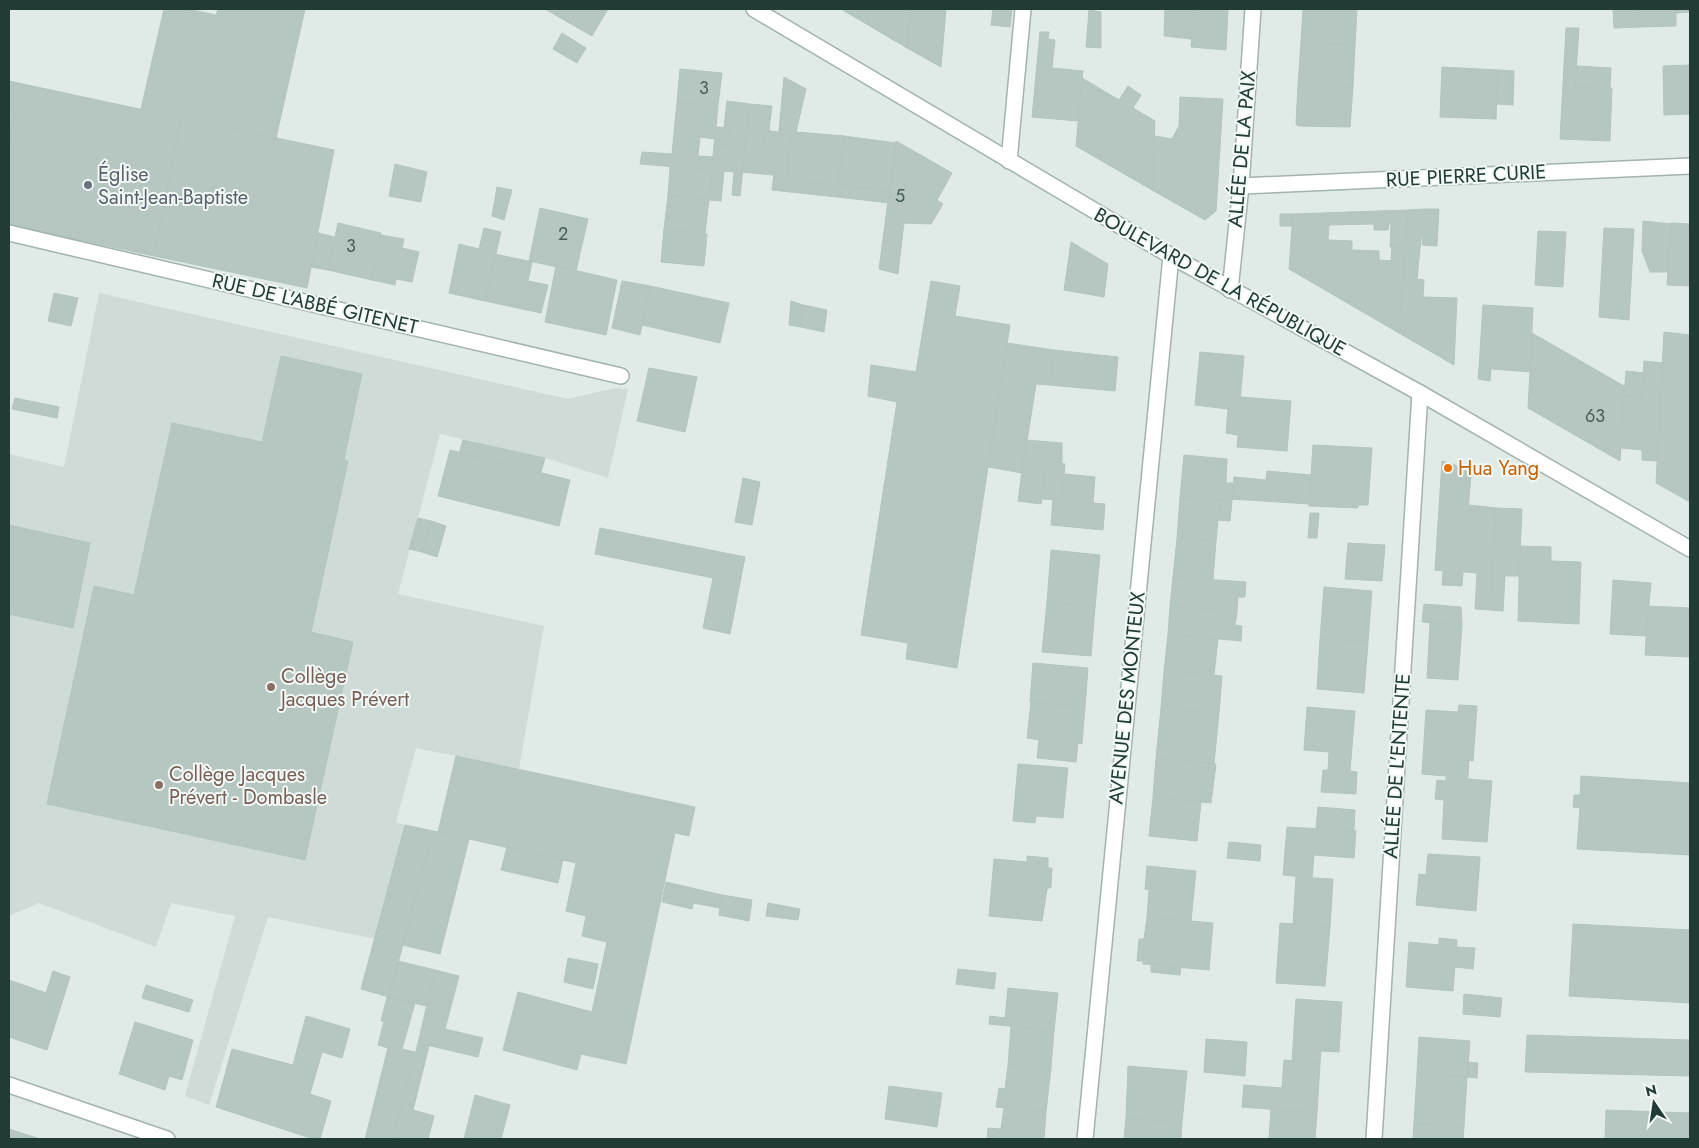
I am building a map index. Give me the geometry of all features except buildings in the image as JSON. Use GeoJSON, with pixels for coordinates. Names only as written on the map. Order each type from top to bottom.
{"type":"FeatureCollection","features":[{"type":"Feature","properties":{"kind":"street","name":"BOULEVARD DE LA RÉPUBLIQUE"},"geometry":{"type":"LineString","coordinates":[[754,9],[1171,256],[1420,393],[1690,549]]}},
{"type":"Feature","properties":{"kind":"street"},"geometry":{"type":"LineString","coordinates":[[1008,161],[1022,9]]}},
{"type":"Feature","properties":{"kind":"street","name":"ALLÉE DE LA PAIX"},"geometry":{"type":"LineString","coordinates":[[1230,290],[1241,186],[1253,9]]}},
{"type":"Feature","properties":{"kind":"street","name":"RUE PIERRE CURIE"},"geometry":{"type":"LineString","coordinates":[[1241,186],[1690,166]]}},
{"type":"Feature","properties":{"kind":"street","name":"RUE DE L'ABBÉ GITENET"},"geometry":{"type":"LineString","coordinates":[[9,233],[621,376]]}},
{"type":"Feature","properties":{"kind":"street","name":"AVENUE DES MONTEUX"},"geometry":{"type":"LineString","coordinates":[[1085,1139],[1171,256]]}},
{"type":"Feature","properties":{"kind":"street","name":"ALLÉE DE L'ENTENTE"},"geometry":{"type":"LineString","coordinates":[[1374,1139],[1420,393]]}},
{"type":"Feature","properties":{"kind":"street"},"geometry":{"type":"LineString","coordinates":[[9,1085],[167,1139]]}},
{"type":"Feature","properties":{"kind":"shaded area","name":"Collège Jacques Prévert"},"geometry":{"type":"Polygon","coordinates":[[[99,293],[568,399],[615,388],[628,389],[608,478],[545,458],[440,434],[398,594],[544,626],[519,769],[416,748],[396,822],[405,825],[375,939],[268,917],[209,1105],[185,1096],[235,916],[171,903],[156,947],[39,903],[9,916],[9,454],[64,467],[99,293]]]}},
{"type":"Feature","properties":{"kind":"place","name":"Église Saint-Jean-Baptiste"},"geometry":{"type":"Point","coordinates":[88,185]}},
{"type":"Feature","properties":{"kind":"place","name":"Hua Yang"},"geometry":{"type":"Point","coordinates":[1448,468]}},
{"type":"Feature","properties":{"kind":"place","name":"Collège Jacques Prévert"},"geometry":{"type":"Point","coordinates":[271,687]}},
{"type":"Feature","properties":{"kind":"place","name":"Collège Jacques Prévert - Dombasle"},"geometry":{"type":"Point","coordinates":[159,785]}}]}
